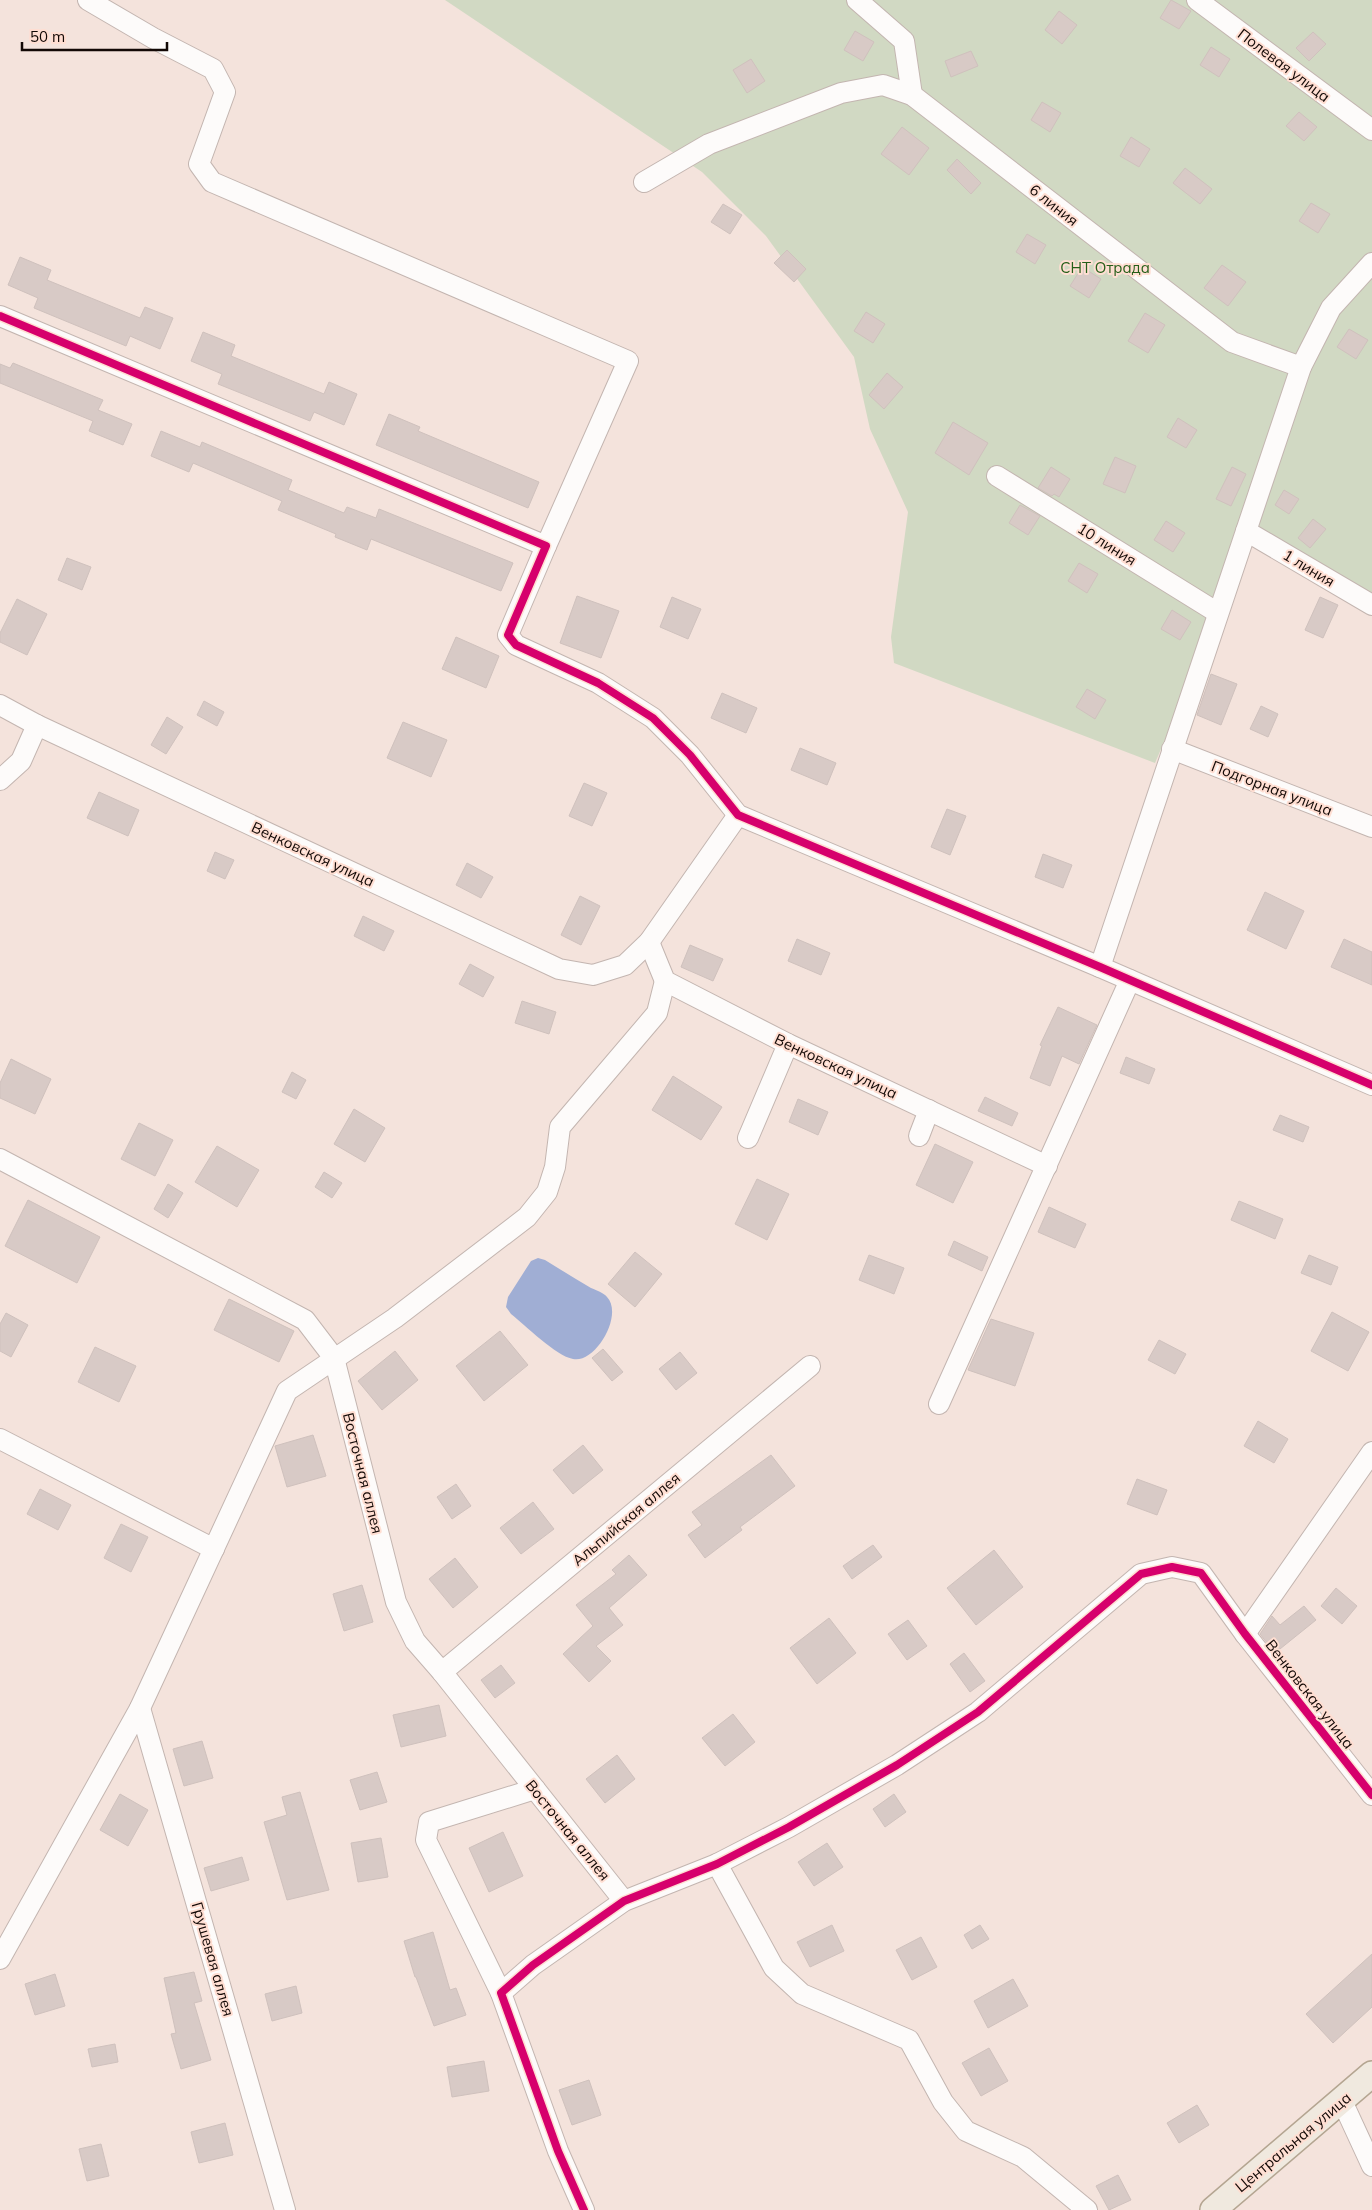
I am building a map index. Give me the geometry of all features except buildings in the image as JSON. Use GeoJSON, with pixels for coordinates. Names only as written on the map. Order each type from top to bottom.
{"type":"FeatureCollection","features":[{"type":"Feature","properties":{"kind":"main road","name":"Центральная улица"},"geometry":{"type":"LineString","coordinates":[[1212,2210],[1372,2074]]}},
{"type":"Feature","properties":{"kind":"street"},"geometry":{"type":"LineString","coordinates":[[88,0],[153,38],[213,69],[226,92],[199,164],[212,182],[628,361],[508,635],[516,644],[598,683],[652,718],[690,755],[738,815],[1100,967],[1372,1085]]}},
{"type":"Feature","properties":{"kind":"street"},"geometry":{"type":"LineString","coordinates":[[857,0],[904,41],[912,96]]}},
{"type":"Feature","properties":{"kind":"street","name":"Полевая улица"},"geometry":{"type":"LineString","coordinates":[[1197,0],[1372,130]]}},
{"type":"Feature","properties":{"kind":"street","name":"6 линия"},"geometry":{"type":"LineString","coordinates":[[644,182],[709,144],[841,93],[883,86],[912,96],[1232,342],[1301,367]]}},
{"type":"Feature","properties":{"kind":"street"},"geometry":{"type":"LineString","coordinates":[[1100,967],[1301,367],[1331,308],[1365,285],[1372,263]]}},
{"type":"Feature","properties":{"kind":"street"},"geometry":{"type":"LineString","coordinates":[[0,316],[546,546]]}},
{"type":"Feature","properties":{"kind":"street","name":"10 линия"},"geometry":{"type":"LineString","coordinates":[[997,476],[1218,613]]}},
{"type":"Feature","properties":{"kind":"street","name":"1 линия"},"geometry":{"type":"LineString","coordinates":[[1246,531],[1372,605]]}},
{"type":"Feature","properties":{"kind":"street","name":"Венковская улица"},"geometry":{"type":"LineString","coordinates":[[0,705],[37,725],[559,969],[593,975],[625,965],[649,942],[738,815]]}},
{"type":"Feature","properties":{"kind":"street"},"geometry":{"type":"LineString","coordinates":[[0,780],[21,761],[37,725]]}},
{"type":"Feature","properties":{"kind":"street","name":"Подгорная улица"},"geometry":{"type":"LineString","coordinates":[[1172,749],[1372,827]]}},
{"type":"Feature","properties":{"kind":"street"},"geometry":{"type":"LineString","coordinates":[[0,1959],[140,1708],[287,1391],[395,1318],[527,1217],[547,1192],[555,1168],[560,1127],[657,1013],[665,981],[649,942]]}},
{"type":"Feature","properties":{"kind":"street"},"geometry":{"type":"LineString","coordinates":[[939,1404],[1130,980]]}},
{"type":"Feature","properties":{"kind":"street","name":"Венковская улица"},"geometry":{"type":"LineString","coordinates":[[665,981],[788,1044],[1046,1166]]}},
{"type":"Feature","properties":{"kind":"street"},"geometry":{"type":"LineString","coordinates":[[748,1138],[788,1044]]}},
{"type":"Feature","properties":{"kind":"street"},"geometry":{"type":"LineString","coordinates":[[919,1136],[929,1110]]}},
{"type":"Feature","properties":{"kind":"street","name":"Восточная аллея"},"geometry":{"type":"LineString","coordinates":[[0,1159],[305,1320],[334,1358],[396,1602],[414,1641],[442,1672],[624,1901]]}},
{"type":"Feature","properties":{"kind":"street","name":"Альпийская аллея"},"geometry":{"type":"LineString","coordinates":[[442,1672],[810,1366]]}},
{"type":"Feature","properties":{"kind":"street"},"geometry":{"type":"LineString","coordinates":[[0,1439],[214,1549]]}},
{"type":"Feature","properties":{"kind":"street","name":"Венковская улица"},"geometry":{"type":"LineString","coordinates":[[1372,1452],[1245,1634],[1372,1796]]}},
{"type":"Feature","properties":{"kind":"street"},"geometry":{"type":"LineString","coordinates":[[501,1992],[533,1965],[624,1901],[717,1864],[789,1827],[897,1765],[978,1712],[1141,1574],[1172,1567],[1201,1573],[1245,1634]]}},
{"type":"Feature","properties":{"kind":"street","name":"Грушевая аллея"},"geometry":{"type":"LineString","coordinates":[[140,1708],[285,2210]]}},
{"type":"Feature","properties":{"kind":"street"},"geometry":{"type":"LineString","coordinates":[[534,1788],[429,1822],[426,1840],[501,1992],[558,2151],[584,2210]]}},
{"type":"Feature","properties":{"kind":"street"},"geometry":{"type":"LineString","coordinates":[[717,1864],[774,1968],[802,1994],[909,2040],[943,2102],[966,2131],[1023,2156],[1087,2210]]}},
{"type":"Feature","properties":{"kind":"street"},"geometry":{"type":"LineString","coordinates":[[1342,2101],[1372,2166]]}},
{"type":"Feature","properties":{"kind":"green space","name":"СНТ Отрада"},"geometry":{"type":"Polygon","coordinates":[[[445,0],[1372,0],[1372,611],[1251,539],[1155,763],[894,663],[891,637],[908,512],[870,429],[854,357],[766,236],[702,172],[445,0]]]}},
{"type":"Feature","properties":{"kind":"water"},"geometry":{"type":"Polygon","coordinates":[[[538,1258],[545,1260],[585,1285],[604,1294],[611,1305],[610,1326],[605,1337],[590,1354],[581,1359],[566,1357],[558,1352],[541,1340],[511,1314],[506,1307],[508,1297],[531,1261],[538,1258]]]}},
{"type":"Feature","properties":{"kind":"cycle path"},"geometry":{"type":"LineString","coordinates":[[0,316],[546,546],[508,635],[516,645],[598,683],[653,718],[690,755],[738,815],[1100,967],[1372,1085]]}},
{"type":"Feature","properties":{"kind":"cycle path"},"geometry":{"type":"LineString","coordinates":[[584,2210],[558,2151],[501,1993],[533,1965],[624,1901],[717,1864],[789,1827],[897,1765],[978,1712],[1141,1574],[1172,1567],[1201,1573],[1245,1634],[1372,1795]]}}]}
